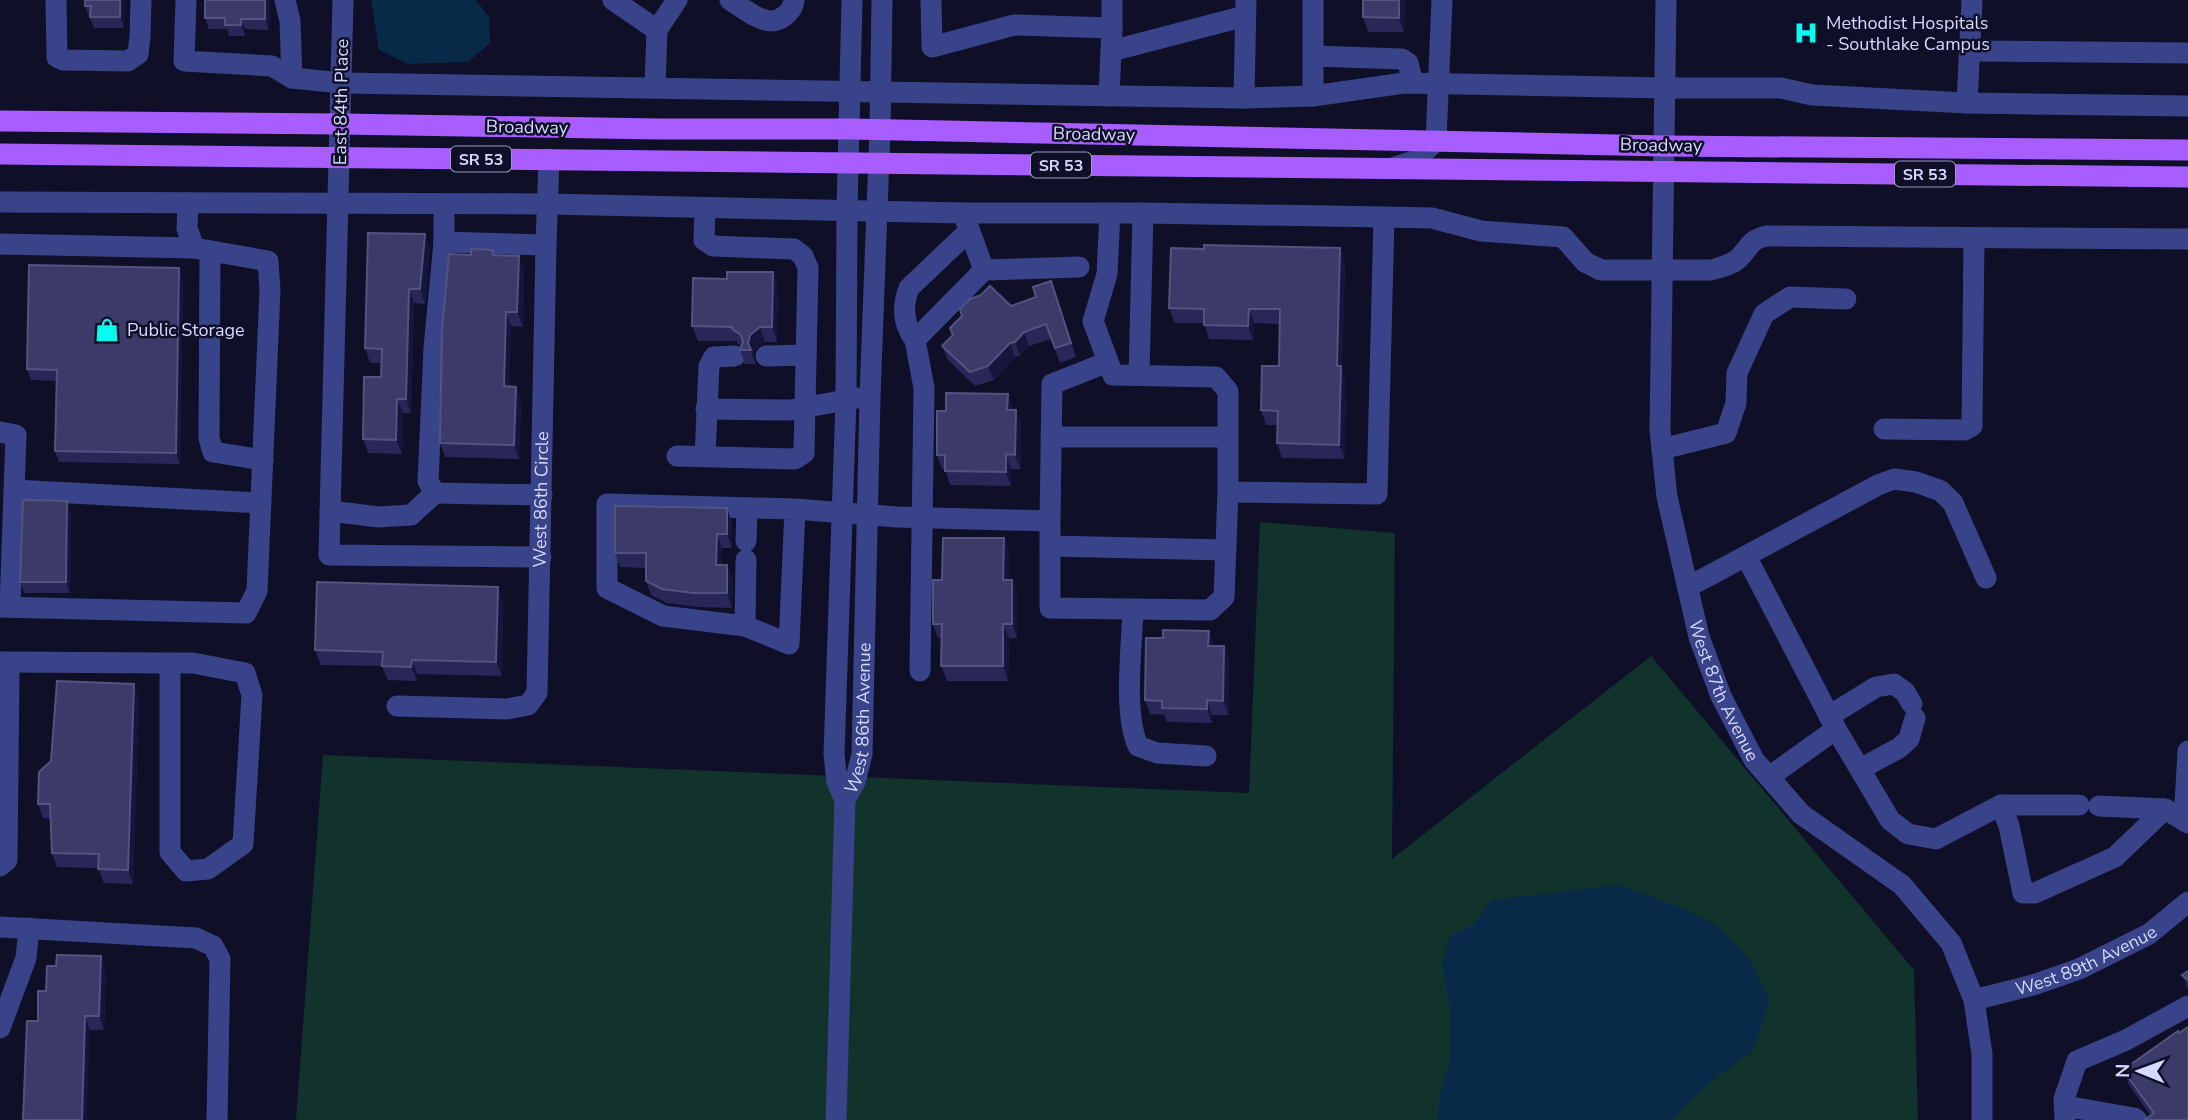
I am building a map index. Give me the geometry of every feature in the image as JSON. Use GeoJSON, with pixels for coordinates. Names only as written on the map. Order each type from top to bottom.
{"type":"FeatureCollection","features":[{"type":"Feature","properties":{"kind":"main road","name":"Broadway"},"geometry":{"type":"LineString","coordinates":[[0,121],[850,129],[1664,146],[2188,150]]}},
{"type":"Feature","properties":{"kind":"main road","name":"Broadway"},"geometry":{"type":"LineString","coordinates":[[0,154],[2188,177]]}},
{"type":"Feature","properties":{"kind":"street"},"geometry":{"type":"LineString","coordinates":[[56,0],[57,57],[64,60],[128,61],[138,54],[141,0]]}},
{"type":"Feature","properties":{"kind":"street"},"geometry":{"type":"LineString","coordinates":[[186,0],[184,61],[272,66],[292,78],[342,83],[1244,97],[1313,96],[1413,83],[1782,88],[1812,95],[1968,103],[2188,106]]}},
{"type":"Feature","properties":{"kind":"street"},"geometry":{"type":"LineString","coordinates":[[285,0],[290,21],[292,78]]}},
{"type":"Feature","properties":{"kind":"street","name":"East 84th Place"},"geometry":{"type":"LineString","coordinates":[[343,0],[329,555],[541,557]]}},
{"type":"Feature","properties":{"kind":"street"},"geometry":{"type":"LineString","coordinates":[[613,0],[657,30]]}},
{"type":"Feature","properties":{"kind":"street"},"geometry":{"type":"LineString","coordinates":[[655,88],[657,30],[677,0]]}},
{"type":"Feature","properties":{"kind":"street"},"geometry":{"type":"LineString","coordinates":[[730,0],[765,20],[786,15],[794,6],[794,0]]}},
{"type":"Feature","properties":{"kind":"street","name":"West 86th Avenue"},"geometry":{"type":"LineString","coordinates":[[845,800],[837,782],[834,754],[846,400],[852,0]]}},
{"type":"Feature","properties":{"kind":"street","name":"West 86th Avenue"},"geometry":{"type":"LineString","coordinates":[[845,800],[855,782],[862,754],[870,396],[880,130],[881,0]]}},
{"type":"Feature","properties":{"kind":"street"},"geometry":{"type":"LineString","coordinates":[[931,0],[932,47],[1014,25],[1112,28]]}},
{"type":"Feature","properties":{"kind":"street"},"geometry":{"type":"LineString","coordinates":[[1108,96],[1112,0]]}},
{"type":"Feature","properties":{"kind":"street"},"geometry":{"type":"LineString","coordinates":[[1313,0],[1313,96]]}},
{"type":"Feature","properties":{"kind":"street"},"geometry":{"type":"LineString","coordinates":[[1390,169],[1414,161],[1436,141],[1442,0]]}},
{"type":"Feature","properties":{"kind":"street","name":"West 87th Avenue"},"geometry":{"type":"LineString","coordinates":[[1667,0],[1660,430],[1667,496],[1699,636],[1721,696],[1754,760],[1801,814],[1902,885],[1951,943],[1974,1000],[1982,1054],[1982,1120]]}},
{"type":"Feature","properties":{"kind":"street"},"geometry":{"type":"LineString","coordinates":[[1968,103],[1972,0]]}},
{"type":"Feature","properties":{"kind":"street"},"geometry":{"type":"LineString","coordinates":[[1111,51],[1246,8],[1244,97]]}},
{"type":"Feature","properties":{"kind":"street"},"geometry":{"type":"LineString","coordinates":[[1970,51],[2188,53]]}},
{"type":"Feature","properties":{"kind":"street"},"geometry":{"type":"LineString","coordinates":[[1313,56],[1402,59],[1408,63],[1413,83]]}},
{"type":"Feature","properties":{"kind":"street","name":"West 86th Circle"},"geometry":{"type":"LineString","coordinates":[[397,706],[508,709],[528,705],[537,693],[550,159]]}},
{"type":"Feature","properties":{"kind":"street"},"geometry":{"type":"LineString","coordinates":[[0,202],[549,204],[847,210],[966,222],[1110,213],[1432,218],[1481,231],[1563,237],[1585,262],[1601,270],[1712,270],[1737,259],[1752,240],[1766,236],[2188,239]]}},
{"type":"Feature","properties":{"kind":"street"},"geometry":{"type":"LineString","coordinates":[[188,203],[187,228],[202,250],[209,438],[213,452],[263,460]]}},
{"type":"Feature","properties":{"kind":"street"},"geometry":{"type":"LineString","coordinates":[[435,492],[428,481],[434,348],[444,242],[444,204]]}},
{"type":"Feature","properties":{"kind":"street"},"geometry":{"type":"LineString","coordinates":[[677,456],[795,459],[804,453],[808,268],[803,256],[794,248],[713,246],[704,240],[705,208]]}},
{"type":"Feature","properties":{"kind":"street"},"geometry":{"type":"LineString","coordinates":[[1108,362],[1052,384],[1050,608],[1210,610],[1224,597],[1228,391],[1216,377],[1112,375],[1108,362],[1093,321],[1107,274],[1110,213]]}},
{"type":"Feature","properties":{"kind":"street"},"geometry":{"type":"LineString","coordinates":[[1139,375],[1143,213]]}},
{"type":"Feature","properties":{"kind":"street"},"geometry":{"type":"LineString","coordinates":[[1228,492],[1377,494],[1384,217]]}},
{"type":"Feature","properties":{"kind":"street"},"geometry":{"type":"LineString","coordinates":[[966,222],[984,270]]}},
{"type":"Feature","properties":{"kind":"street"},"geometry":{"type":"LineString","coordinates":[[920,671],[925,388],[915,340],[906,329],[906,298],[909,288],[966,222]]}},
{"type":"Feature","properties":{"kind":"street"},"geometry":{"type":"LineString","coordinates":[[1884,429],[1965,430],[1972,426],[1974,237]]}},
{"type":"Feature","properties":{"kind":"street"},"geometry":{"type":"LineString","coordinates":[[444,242],[546,245]]}},
{"type":"Feature","properties":{"kind":"street"},"geometry":{"type":"LineString","coordinates":[[0,244],[202,250],[268,261],[270,290],[257,591],[246,613],[5,607],[16,435],[0,432]]}},
{"type":"Feature","properties":{"kind":"street"},"geometry":{"type":"LineString","coordinates":[[915,340],[984,270],[1079,267]]}},
{"type":"Feature","properties":{"kind":"street"},"geometry":{"type":"LineString","coordinates":[[1662,449],[1726,433],[1736,402],[1737,373],[1764,314],[1790,297],[1846,299]]}},
{"type":"Feature","properties":{"kind":"street"},"geometry":{"type":"LineString","coordinates":[[766,356],[806,355]]}},
{"type":"Feature","properties":{"kind":"street"},"geometry":{"type":"LineString","coordinates":[[705,457],[709,366],[714,357],[735,356]]}},
{"type":"Feature","properties":{"kind":"street"},"geometry":{"type":"LineString","coordinates":[[706,410],[806,408],[870,396]]}},
{"type":"Feature","properties":{"kind":"street"},"geometry":{"type":"LineString","coordinates":[[1051,437],[1228,437]]}},
{"type":"Feature","properties":{"kind":"street"},"geometry":{"type":"LineString","coordinates":[[1688,587],[1878,485],[1894,479],[1916,482],[1941,491],[1952,503],[1986,578]]}},
{"type":"Feature","properties":{"kind":"street"},"geometry":{"type":"LineString","coordinates":[[14,490],[261,503]]}},
{"type":"Feature","properties":{"kind":"street"},"geometry":{"type":"LineString","coordinates":[[330,511],[379,517],[411,515],[435,492],[542,495]]}},
{"type":"Feature","properties":{"kind":"street"},"geometry":{"type":"LineString","coordinates":[[795,509],[789,644],[745,626],[663,616],[607,588],[607,504],[795,509],[923,518],[1050,521]]}},
{"type":"Feature","properties":{"kind":"street"},"geometry":{"type":"LineString","coordinates":[[745,626],[747,508]]}},
{"type":"Feature","properties":{"kind":"street"},"geometry":{"type":"LineString","coordinates":[[1050,546],[1226,550]]}},
{"type":"Feature","properties":{"kind":"street"},"geometry":{"type":"LineString","coordinates":[[1746,555],[1860,769],[1890,820],[1908,834],[1936,839],[2001,805],[2165,809],[2186,822]]}},
{"type":"Feature","properties":{"kind":"street"},"geometry":{"type":"LineString","coordinates":[[1133,609],[1130,708],[1132,733],[1138,746],[1157,753],[1206,756]]}},
{"type":"Feature","properties":{"kind":"street"},"geometry":{"type":"LineString","coordinates":[[0,662],[193,663],[245,673],[251,695],[243,844],[208,869],[186,871],[170,852],[170,663]]}},
{"type":"Feature","properties":{"kind":"street"},"geometry":{"type":"LineString","coordinates":[[0,662],[9,673],[7,860],[0,866]]}},
{"type":"Feature","properties":{"kind":"street"},"geometry":{"type":"LineString","coordinates":[[1769,777],[1876,687],[1894,684],[1905,692],[1913,711],[1909,740],[1860,769]]}},
{"type":"Feature","properties":{"kind":"street"},"geometry":{"type":"LineString","coordinates":[[2186,822],[2188,751]]}},
{"type":"Feature","properties":{"kind":"street"},"geometry":{"type":"LineString","coordinates":[[836,1120],[845,800]]}},
{"type":"Feature","properties":{"kind":"street"},"geometry":{"type":"LineString","coordinates":[[2001,805],[2009,826],[2023,893],[2035,893],[2115,857],[2165,809]]}},
{"type":"Feature","properties":{"kind":"street","name":"West 89th Avenue"},"geometry":{"type":"LineString","coordinates":[[1974,1000],[2033,985],[2079,969],[2149,934],[2188,902]]}},
{"type":"Feature","properties":{"kind":"street"},"geometry":{"type":"LineString","coordinates":[[0,927],[196,937],[213,946],[220,959],[217,1120]]}},
{"type":"Feature","properties":{"kind":"street"},"geometry":{"type":"LineString","coordinates":[[0,1028],[26,958],[29,928]]}},
{"type":"Feature","properties":{"kind":"street"},"geometry":{"type":"LineString","coordinates":[[2137,1120],[2065,1113],[2064,1099],[2077,1061],[2126,1040],[2188,1006]]}},
{"type":"Feature","properties":{"kind":"green space"},"geometry":{"type":"Polygon","coordinates":[[[1260,522],[1395,533],[1392,859],[1651,656],[1914,970],[1918,1120],[296,1120],[323,755],[1249,793],[1260,522]]]}},
{"type":"Feature","properties":{"kind":"water"},"geometry":{"type":"Polygon","coordinates":[[[371,0],[476,0],[489,17],[490,43],[468,62],[408,64],[379,50],[371,0]]]}},
{"type":"Feature","properties":{"kind":"water"},"geometry":{"type":"Polygon","coordinates":[[[1619,885],[1687,910],[1716,925],[1751,961],[1770,1000],[1753,1051],[1685,1105],[1673,1120],[1437,1120],[1440,1095],[1450,1062],[1450,1008],[1442,966],[1450,936],[1474,924],[1492,900],[1619,885]]]}},
{"type":"Feature","properties":{"kind":"building"},"geometry":{"type":"Polygon","coordinates":[[[85,0],[120,0],[120,17],[90,17],[91,6],[85,6],[85,0]]]}},
{"type":"Feature","properties":{"kind":"building"},"geometry":{"type":"Polygon","coordinates":[[[205,0],[265,0],[265,19],[241,19],[241,25],[225,25],[225,18],[205,18],[205,0]]]}},
{"type":"Feature","properties":{"kind":"building"},"geometry":{"type":"Polygon","coordinates":[[[1363,0],[1399,0],[1399,18],[1363,17],[1363,0]]]}},
{"type":"Feature","properties":{"kind":"building"},"geometry":{"type":"Polygon","coordinates":[[[368,233],[425,234],[420,289],[409,289],[406,399],[397,399],[396,440],[363,439],[364,377],[381,377],[382,349],[365,348],[368,233]]]}},
{"type":"Feature","properties":{"kind":"building"},"geometry":{"type":"Polygon","coordinates":[[[1204,245],[1340,248],[1337,366],[1341,366],[1339,445],[1277,443],[1278,411],[1261,410],[1262,366],[1279,366],[1280,309],[1249,309],[1248,326],[1204,325],[1204,309],[1169,308],[1171,248],[1204,249],[1204,245]]]}},
{"type":"Feature","properties":{"kind":"building"},"geometry":{"type":"Polygon","coordinates":[[[471,249],[493,250],[493,255],[519,256],[517,312],[506,312],[504,386],[516,387],[514,445],[440,443],[442,330],[449,254],[471,255],[471,249]]]}},
{"type":"Feature","properties":{"kind":"building","name":"Public Storage"},"geometry":{"type":"Polygon","coordinates":[[[29,265],[179,268],[176,453],[55,451],[57,370],[27,369],[29,265]]]}},
{"type":"Feature","properties":{"kind":"building"},"geometry":{"type":"Polygon","coordinates":[[[727,272],[773,272],[772,327],[760,327],[750,335],[748,343],[751,350],[740,350],[743,342],[741,335],[732,327],[692,326],[693,278],[727,279],[727,272]]]}},
{"type":"Feature","properties":{"kind":"building"},"geometry":{"type":"Polygon","coordinates":[[[1051,281],[1071,343],[1055,348],[1046,324],[1024,332],[988,366],[970,372],[942,346],[953,335],[950,328],[962,316],[960,309],[990,286],[1011,306],[1036,297],[1033,287],[1051,281]]]}},
{"type":"Feature","properties":{"kind":"building"},"geometry":{"type":"Polygon","coordinates":[[[946,393],[1008,394],[1007,410],[1016,410],[1015,455],[1006,454],[1006,472],[945,471],[945,455],[937,455],[937,411],[946,411],[946,393]]]}},
{"type":"Feature","properties":{"kind":"building"},"geometry":{"type":"Polygon","coordinates":[[[23,500],[67,501],[66,582],[20,582],[23,500]]]}},
{"type":"Feature","properties":{"kind":"building"},"geometry":{"type":"Polygon","coordinates":[[[615,506],[727,508],[727,534],[717,534],[716,565],[727,565],[727,593],[662,589],[646,581],[646,553],[615,553],[615,506]]]}},
{"type":"Feature","properties":{"kind":"building"},"geometry":{"type":"Polygon","coordinates":[[[943,538],[1004,538],[1003,580],[1012,580],[1012,624],[1003,624],[1003,666],[941,666],[942,624],[933,624],[933,580],[942,580],[943,538]]]}},
{"type":"Feature","properties":{"kind":"building"},"geometry":{"type":"Polygon","coordinates":[[[317,582],[498,587],[496,662],[412,660],[411,667],[382,666],[383,652],[315,650],[317,582]]]}},
{"type":"Feature","properties":{"kind":"building"},"geometry":{"type":"Polygon","coordinates":[[[1163,630],[1209,631],[1208,646],[1224,646],[1223,701],[1207,700],[1207,709],[1162,708],[1162,701],[1145,700],[1146,638],[1163,638],[1163,630]]]}},
{"type":"Feature","properties":{"kind":"building"},"geometry":{"type":"Polygon","coordinates":[[[57,681],[134,684],[128,870],[98,869],[99,854],[52,853],[50,804],[38,804],[39,772],[51,761],[57,681]]]}},
{"type":"Feature","properties":{"kind":"building"},"geometry":{"type":"Polygon","coordinates":[[[57,955],[101,956],[99,1016],[85,1016],[82,1120],[23,1120],[27,1021],[38,1021],[38,991],[46,991],[47,966],[56,966],[57,955]]]}},
{"type":"Feature","properties":{"kind":"building"},"geometry":{"type":"Polygon","coordinates":[[[2188,1027],[2188,1120],[2144,1120],[2154,1113],[2123,1070],[2178,1031],[2179,1033],[2188,1027]]]}},
{"type":"Feature","properties":{"kind":"place","name":"Methodist Hospitals - Southlake Campus"},"geometry":{"type":"Point","coordinates":[1806,33]}},
{"type":"Feature","properties":{"kind":"place","name":"Public Storage"},"geometry":{"type":"Point","coordinates":[107,330]}}]}
